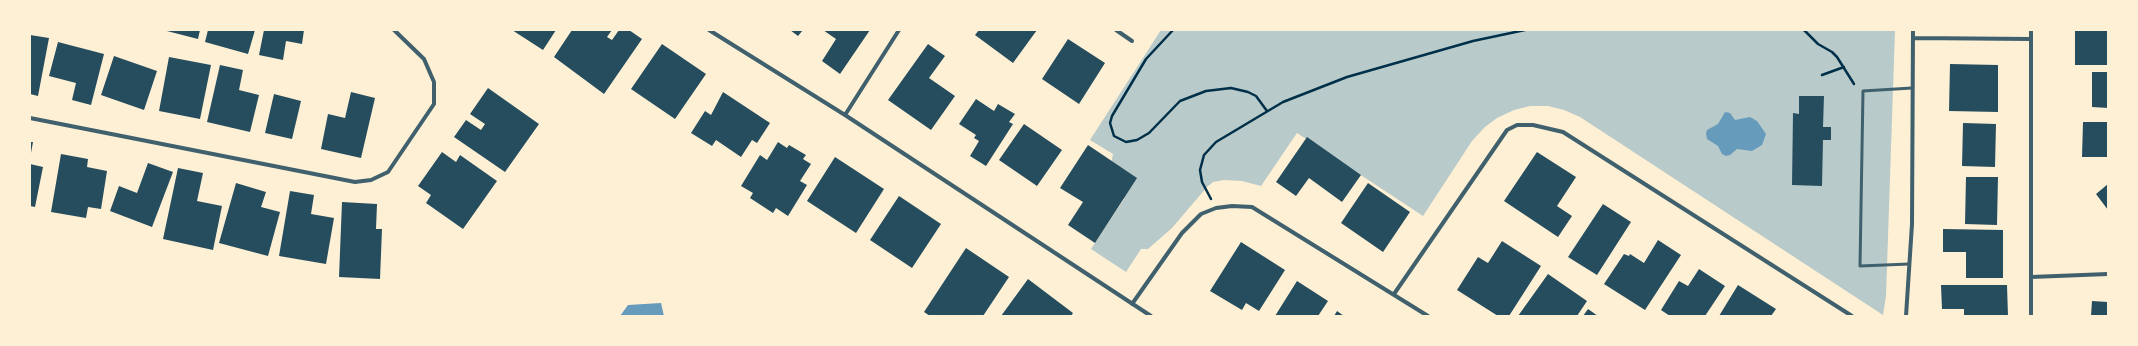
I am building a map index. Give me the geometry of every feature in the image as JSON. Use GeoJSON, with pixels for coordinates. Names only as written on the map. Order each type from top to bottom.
{"type":"FeatureCollection","features":[{"type":"Feature","properties":{"kind":"street"},"geometry":{"type":"LineString","coordinates":[[30,118],[355,182],[371,180],[388,172],[434,104],[434,82],[424,59],[410,43],[394,30]]}},
{"type":"Feature","properties":{"kind":"street"},"geometry":{"type":"LineString","coordinates":[[709,30],[845,115],[1151,316]]}},
{"type":"Feature","properties":{"kind":"street"},"geometry":{"type":"LineString","coordinates":[[845,115],[899,30]]}},
{"type":"Feature","properties":{"kind":"street"},"geometry":{"type":"LineString","coordinates":[[1116,30],[1132,41]]}},
{"type":"Feature","properties":{"kind":"street"},"geometry":{"type":"LineString","coordinates":[[1906,316],[1912,224],[1913,30]]}},
{"type":"Feature","properties":{"kind":"street"},"geometry":{"type":"LineString","coordinates":[[2031,30],[2031,316]]}},
{"type":"Feature","properties":{"kind":"street"},"geometry":{"type":"LineString","coordinates":[[1913,38],[2031,39]]}},
{"type":"Feature","properties":{"kind":"street"},"geometry":{"type":"LineString","coordinates":[[1394,294],[1507,130],[1517,125],[1533,125],[1563,132],[1852,316]]}},
{"type":"Feature","properties":{"kind":"street"},"geometry":{"type":"LineString","coordinates":[[1132,304],[1182,233],[1201,214],[1216,208],[1252,207],[1428,316]]}},
{"type":"Feature","properties":{"kind":"street"},"geometry":{"type":"LineString","coordinates":[[2031,277],[2108,274]]}},
{"type":"Feature","properties":{"kind":"lane"},"geometry":{"type":"LineString","coordinates":[[1909,264],[1860,266],[1863,92],[1912,88]]}},
{"type":"Feature","properties":{"kind":"path"},"geometry":{"type":"LineString","coordinates":[[1173,30],[1146,59],[1112,116],[1110,123],[1114,136],[1126,142],[1137,140],[1149,133],[1180,101],[1206,91],[1231,88],[1248,92],[1256,96],[1267,112]]}},
{"type":"Feature","properties":{"kind":"path"},"geometry":{"type":"LineString","coordinates":[[1216,208],[1202,182],[1200,170],[1204,155],[1216,142],[1283,102],[1347,77],[1474,41],[1525,30]]}},
{"type":"Feature","properties":{"kind":"path"},"geometry":{"type":"LineString","coordinates":[[1804,30],[1818,44],[1832,52],[1854,83],[1863,92]]}},
{"type":"Feature","properties":{"kind":"path"},"geometry":{"type":"LineString","coordinates":[[1822,75],[1844,67]]}},
{"type":"Feature","properties":{"kind":"shaded area"},"geometry":{"type":"Polygon","coordinates":[[[1161,30],[1895,30],[1886,296],[1883,315],[1580,117],[1564,110],[1548,106],[1530,106],[1514,110],[1497,118],[1485,127],[1472,141],[1423,216],[1297,133],[1261,186],[1242,181],[1224,180],[1213,182],[1172,228],[1148,249],[1141,249],[1126,272],[1091,249],[1124,199],[1111,164],[1113,154],[1090,140],[1161,30]]]}},
{"type":"Feature","properties":{"kind":"water"},"geometry":{"type":"Polygon","coordinates":[[[1725,112],[1730,113],[1735,120],[1750,117],[1757,121],[1766,134],[1762,145],[1752,151],[1737,149],[1730,155],[1726,156],[1722,154],[1718,146],[1707,139],[1706,133],[1707,130],[1718,124],[1725,112]]]}},
{"type":"Feature","properties":{"kind":"water"},"geometry":{"type":"Polygon","coordinates":[[[661,303],[664,316],[620,316],[628,305],[661,303]]]}},
{"type":"Feature","properties":{"kind":"building"},"geometry":{"type":"Polygon","coordinates":[[[163,30],[200,30],[198,39],[163,30]]]}},
{"type":"Feature","properties":{"kind":"building"},"geometry":{"type":"Polygon","coordinates":[[[208,30],[255,30],[248,54],[205,42],[208,30]]]}},
{"type":"Feature","properties":{"kind":"building"},"geometry":{"type":"Polygon","coordinates":[[[264,30],[304,30],[302,44],[286,41],[283,60],[259,55],[264,30]]]}},
{"type":"Feature","properties":{"kind":"building"},"geometry":{"type":"Polygon","coordinates":[[[512,30],[556,30],[543,50],[512,30]]]}},
{"type":"Feature","properties":{"kind":"building"},"geometry":{"type":"Polygon","coordinates":[[[572,30],[612,30],[607,37],[612,40],[619,30],[629,30],[642,39],[604,94],[554,57],[572,30]]]}},
{"type":"Feature","properties":{"kind":"building"},"geometry":{"type":"Polygon","coordinates":[[[790,30],[803,30],[798,36],[790,30]]]}},
{"type":"Feature","properties":{"kind":"building"},"geometry":{"type":"Polygon","coordinates":[[[823,30],[870,30],[840,74],[822,61],[836,39],[823,30]]]}},
{"type":"Feature","properties":{"kind":"building"},"geometry":{"type":"Polygon","coordinates":[[[979,30],[1037,30],[1013,63],[975,35],[979,30]]]}},
{"type":"Feature","properties":{"kind":"building"},"geometry":{"type":"Polygon","coordinates":[[[2075,30],[2108,30],[2108,65],[2075,65],[2075,30]]]}},
{"type":"Feature","properties":{"kind":"building"},"geometry":{"type":"Polygon","coordinates":[[[30,35],[49,38],[38,96],[30,94],[30,35]]]}},
{"type":"Feature","properties":{"kind":"building"},"geometry":{"type":"Polygon","coordinates":[[[1068,39],[1105,63],[1079,104],[1042,79],[1068,39]]]}},
{"type":"Feature","properties":{"kind":"building"},"geometry":{"type":"Polygon","coordinates":[[[58,42],[104,54],[91,105],[72,100],[76,83],[49,76],[58,42]]]}},
{"type":"Feature","properties":{"kind":"building"},"geometry":{"type":"Polygon","coordinates":[[[662,44],[706,74],[675,119],[631,89],[662,44]]]}},
{"type":"Feature","properties":{"kind":"building"},"geometry":{"type":"Polygon","coordinates":[[[928,44],[945,56],[929,78],[955,96],[931,130],[888,100],[928,44]]]}},
{"type":"Feature","properties":{"kind":"building"},"geometry":{"type":"Polygon","coordinates":[[[114,56],[157,71],[144,110],[101,95],[114,56]]]}},
{"type":"Feature","properties":{"kind":"building"},"geometry":{"type":"Polygon","coordinates":[[[169,57],[211,65],[200,119],[159,111],[169,57]]]}},
{"type":"Feature","properties":{"kind":"building"},"geometry":{"type":"Polygon","coordinates":[[[1950,64],[1998,65],[1998,112],[1949,111],[1950,64]]]}},
{"type":"Feature","properties":{"kind":"building"},"geometry":{"type":"Polygon","coordinates":[[[220,65],[243,70],[239,90],[259,95],[250,132],[207,122],[220,65]]]}},
{"type":"Feature","properties":{"kind":"building"},"geometry":{"type":"Polygon","coordinates":[[[2092,72],[2108,72],[2108,108],[2092,107],[2092,72]]]}},
{"type":"Feature","properties":{"kind":"building"},"geometry":{"type":"Polygon","coordinates":[[[488,88],[539,124],[505,172],[454,137],[466,120],[481,130],[485,124],[470,114],[488,88]]]}},
{"type":"Feature","properties":{"kind":"building"},"geometry":{"type":"Polygon","coordinates":[[[351,92],[375,98],[361,158],[321,149],[328,114],[345,118],[351,92]]]}},
{"type":"Feature","properties":{"kind":"building"},"geometry":{"type":"Polygon","coordinates":[[[723,92],[770,123],[757,143],[752,140],[741,157],[716,140],[712,146],[691,133],[705,111],[711,115],[723,92]]]}},
{"type":"Feature","properties":{"kind":"building"},"geometry":{"type":"Polygon","coordinates":[[[274,94],[301,101],[292,139],[265,133],[274,94]]]}},
{"type":"Feature","properties":{"kind":"building"},"geometry":{"type":"Polygon","coordinates":[[[1799,96],[1824,96],[1823,127],[1831,127],[1831,140],[1823,140],[1822,186],[1792,185],[1793,113],[1799,114],[1799,96]]]}},
{"type":"Feature","properties":{"kind":"building"},"geometry":{"type":"Polygon","coordinates":[[[976,99],[994,111],[998,104],[1015,114],[1009,122],[1013,124],[986,166],[970,156],[979,141],[974,138],[976,135],[959,124],[976,99]]]}},
{"type":"Feature","properties":{"kind":"building"},"geometry":{"type":"Polygon","coordinates":[[[2083,122],[2108,122],[2108,157],[2082,157],[2083,122]]]}},
{"type":"Feature","properties":{"kind":"building"},"geometry":{"type":"Polygon","coordinates":[[[1963,123],[1996,124],[1995,167],[1962,166],[1963,123]]]}},
{"type":"Feature","properties":{"kind":"building"},"geometry":{"type":"Polygon","coordinates":[[[1024,124],[1062,150],[1037,186],[999,160],[1024,124]]]}},
{"type":"Feature","properties":{"kind":"building"},"geometry":{"type":"Polygon","coordinates":[[[1307,137],[1361,175],[1342,202],[1309,178],[1296,196],[1276,182],[1307,137]]]}},
{"type":"Feature","properties":{"kind":"building"},"geometry":{"type":"Polygon","coordinates":[[[30,142],[33,142],[31,153],[30,153],[30,142]]]}},
{"type":"Feature","properties":{"kind":"building"},"geometry":{"type":"Polygon","coordinates":[[[778,142],[787,148],[789,145],[806,155],[803,159],[811,164],[800,181],[807,185],[788,216],[776,208],[773,213],[750,198],[753,193],[741,186],[760,155],[767,160],[778,142]]]}},
{"type":"Feature","properties":{"kind":"building"},"geometry":{"type":"Polygon","coordinates":[[[1088,145],[1137,178],[1095,243],[1068,225],[1083,202],[1060,188],[1088,145]]]}},
{"type":"Feature","properties":{"kind":"building"},"geometry":{"type":"Polygon","coordinates":[[[442,152],[456,162],[460,155],[497,181],[463,229],[426,203],[431,195],[418,186],[442,152]]]}},
{"type":"Feature","properties":{"kind":"building"},"geometry":{"type":"Polygon","coordinates":[[[1537,152],[1576,177],[1557,206],[1572,216],[1558,237],[1504,201],[1537,152]]]}},
{"type":"Feature","properties":{"kind":"building"},"geometry":{"type":"Polygon","coordinates":[[[61,154],[88,159],[87,167],[107,171],[101,209],[88,207],[86,218],[51,212],[61,154]]]}},
{"type":"Feature","properties":{"kind":"building"},"geometry":{"type":"Polygon","coordinates":[[[835,157],[884,189],[856,233],[807,201],[835,157]]]}},
{"type":"Feature","properties":{"kind":"building"},"geometry":{"type":"Polygon","coordinates":[[[148,163],[173,172],[152,227],[110,211],[119,186],[137,193],[148,163]]]}},
{"type":"Feature","properties":{"kind":"building"},"geometry":{"type":"Polygon","coordinates":[[[30,164],[43,167],[35,207],[30,206],[30,164]]]}},
{"type":"Feature","properties":{"kind":"building"},"geometry":{"type":"Polygon","coordinates":[[[178,168],[203,173],[197,201],[222,206],[213,250],[163,239],[178,168]]]}},
{"type":"Feature","properties":{"kind":"building"},"geometry":{"type":"Polygon","coordinates":[[[1966,177],[1998,177],[1997,225],[1965,224],[1966,177]]]}},
{"type":"Feature","properties":{"kind":"building"},"geometry":{"type":"Polygon","coordinates":[[[236,183],[266,192],[261,207],[280,212],[268,256],[219,243],[236,183]]]}},
{"type":"Feature","properties":{"kind":"building"},"geometry":{"type":"Polygon","coordinates":[[[1368,183],[1410,212],[1383,252],[1341,223],[1368,183]]]}},
{"type":"Feature","properties":{"kind":"building"},"geometry":{"type":"Polygon","coordinates":[[[2108,184],[2108,210],[2096,194],[2108,184]]]}},
{"type":"Feature","properties":{"kind":"building"},"geometry":{"type":"Polygon","coordinates":[[[290,191],[314,195],[311,214],[334,218],[326,264],[279,256],[290,191]]]}},
{"type":"Feature","properties":{"kind":"building"},"geometry":{"type":"Polygon","coordinates":[[[899,196],[941,224],[912,268],[870,240],[899,196]]]}},
{"type":"Feature","properties":{"kind":"building"},"geometry":{"type":"Polygon","coordinates":[[[342,202],[377,204],[376,229],[382,229],[380,279],[339,277],[342,202]]]}},
{"type":"Feature","properties":{"kind":"building"},"geometry":{"type":"Polygon","coordinates":[[[1603,204],[1631,222],[1597,275],[1568,257],[1603,204]]]}},
{"type":"Feature","properties":{"kind":"building"},"geometry":{"type":"Polygon","coordinates":[[[1943,229],[2003,230],[2003,278],[1966,278],[1966,252],[1943,252],[1943,229]]]}},
{"type":"Feature","properties":{"kind":"building"},"geometry":{"type":"Polygon","coordinates":[[[1658,240],[1681,255],[1645,310],[1604,284],[1624,254],[1629,256],[1630,254],[1644,263],[1658,240]]]}},
{"type":"Feature","properties":{"kind":"building"},"geometry":{"type":"Polygon","coordinates":[[[1502,241],[1541,266],[1509,316],[1498,316],[1457,290],[1478,257],[1488,263],[1502,241]]]}},
{"type":"Feature","properties":{"kind":"building"},"geometry":{"type":"Polygon","coordinates":[[[1241,242],[1285,270],[1259,311],[1246,303],[1242,310],[1210,291],[1241,242]]]}},
{"type":"Feature","properties":{"kind":"building"},"geometry":{"type":"Polygon","coordinates":[[[966,248],[1009,277],[983,316],[930,316],[924,312],[966,248]]]}},
{"type":"Feature","properties":{"kind":"building"},"geometry":{"type":"Polygon","coordinates":[[[1699,269],[1725,286],[1705,316],[1670,316],[1661,310],[1679,281],[1688,286],[1699,269]]]}},
{"type":"Feature","properties":{"kind":"building"},"geometry":{"type":"Polygon","coordinates":[[[1548,274],[1587,301],[1577,316],[1518,316],[1548,274]]]}},
{"type":"Feature","properties":{"kind":"building"},"geometry":{"type":"Polygon","coordinates":[[[1028,279],[1073,313],[1071,316],[1001,316],[1028,279]]]}},
{"type":"Feature","properties":{"kind":"building"},"geometry":{"type":"Polygon","coordinates":[[[1297,281],[1328,301],[1318,316],[1275,316],[1297,281]]]}},
{"type":"Feature","properties":{"kind":"building"},"geometry":{"type":"Polygon","coordinates":[[[1738,285],[1776,309],[1771,316],[1719,316],[1738,285]]]}},
{"type":"Feature","properties":{"kind":"building"},"geometry":{"type":"Polygon","coordinates":[[[1941,285],[2007,285],[2008,316],[1964,316],[1964,309],[1942,309],[1941,285]]]}},
{"type":"Feature","properties":{"kind":"building"},"geometry":{"type":"Polygon","coordinates":[[[2092,301],[2108,302],[2108,316],[2091,316],[2092,301]]]}},
{"type":"Feature","properties":{"kind":"building"},"geometry":{"type":"Polygon","coordinates":[[[1588,309],[1598,316],[1583,316],[1588,309]]]}},
{"type":"Feature","properties":{"kind":"building"},"geometry":{"type":"Polygon","coordinates":[[[1337,311],[1344,316],[1334,316],[1337,311]]]}}]}
